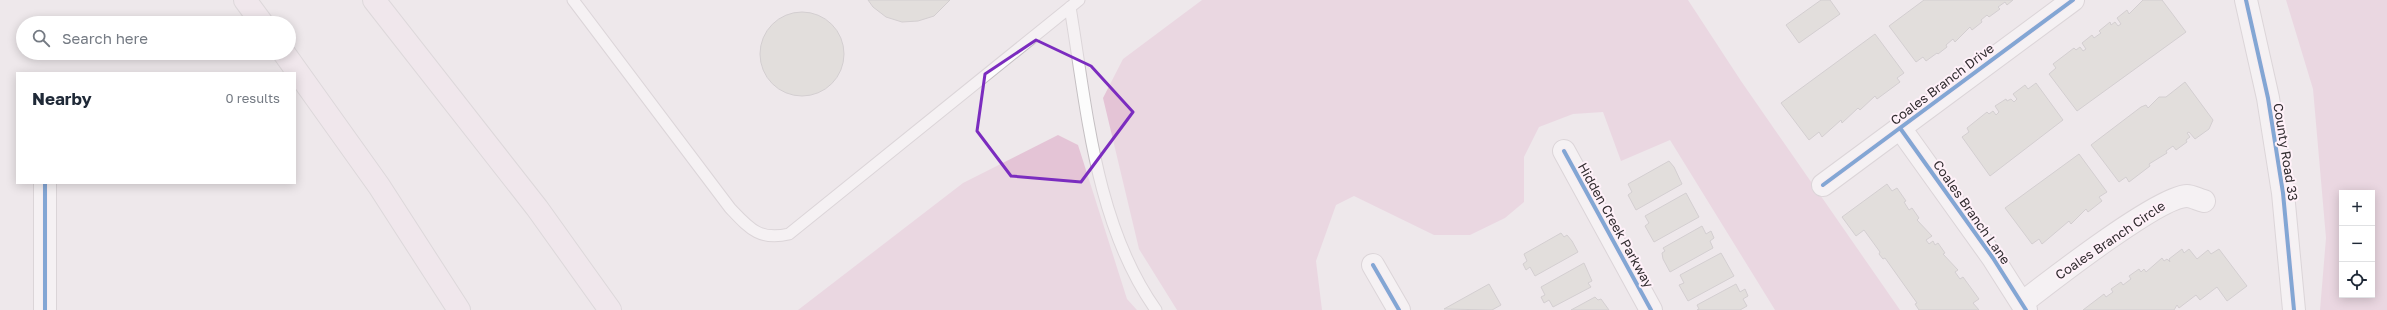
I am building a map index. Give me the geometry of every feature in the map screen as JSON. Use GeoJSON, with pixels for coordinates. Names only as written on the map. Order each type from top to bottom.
{"type":"FeatureCollection","features":[{"type":"Feature","properties":{"kind":"highway"},"geometry":{"type":"LineString","coordinates":[[245,0],[257,16]]}},
{"type":"Feature","properties":{"kind":"highway"},"geometry":{"type":"LineString","coordinates":[[374,0],[519,184]]}},
{"type":"Feature","properties":{"kind":"highway"},"geometry":{"type":"LineString","coordinates":[[387,0],[449,83],[519,184],[610,310]]}},
{"type":"Feature","properties":{"kind":"highway"},"geometry":{"type":"LineString","coordinates":[[289,60],[374,180],[459,310]]}},
{"type":"Feature","properties":{"kind":"street","name":"Coales Branch Drive"},"geometry":{"type":"LineString","coordinates":[[1823,185],[2074,0]]}},
{"type":"Feature","properties":{"kind":"street","name":"County Road 33"},"geometry":{"type":"LineString","coordinates":[[2246,0],[2268,98],[2283,192],[2294,310]]}},
{"type":"Feature","properties":{"kind":"street","name":"Coales Branch Lane"},"geometry":{"type":"LineString","coordinates":[[1900,128],[1993,258],[2024,306]]}},
{"type":"Feature","properties":{"kind":"street","name":"Hidden Creek Parkway"},"geometry":{"type":"LineString","coordinates":[[1564,151],[1651,310]]}},
{"type":"Feature","properties":{"kind":"street"},"geometry":{"type":"LineString","coordinates":[[45,184],[45,310]]}},
{"type":"Feature","properties":{"kind":"street","name":"Coales Branch Circle"},"geometry":{"type":"LineString","coordinates":[[2024,306],[2070,266],[2166,201],[2188,196],[2204,201]]}},
{"type":"Feature","properties":{"kind":"street"},"geometry":{"type":"LineString","coordinates":[[1373,265],[1399,310]]}},
{"type":"Feature","properties":{"kind":"lane"},"geometry":{"type":"LineString","coordinates":[[573,0],[730,208],[752,231],[776,237],[789,234],[1079,0]]}},
{"type":"Feature","properties":{"kind":"lane"},"geometry":{"type":"LineString","coordinates":[[1070,7],[1096,161],[1120,246],[1156,310]]}},
{"type":"Feature","properties":{"kind":"highlighted area"},"geometry":{"type":"Polygon","coordinates":[[[1036,40],[1091,66],[1133,112],[1081,182],[1011,176],[977,131],[985,74],[1036,40]]]}},
{"type":"Feature","properties":{"kind":"shaded area"},"geometry":{"type":"Polygon","coordinates":[[[1202,0],[1688,0],[1741,81],[1900,310],[1775,310],[1670,140],[1621,161],[1603,112],[1573,114],[1539,127],[1524,157],[1524,202],[1505,218],[1470,235],[1434,235],[1354,196],[1336,205],[1316,261],[1322,310],[1177,310],[1139,249],[1103,98],[1123,59],[1202,0]]]}},
{"type":"Feature","properties":{"kind":"shaded area"},"geometry":{"type":"Polygon","coordinates":[[[2286,0],[2387,0],[2387,310],[2320,310],[2326,238],[2313,89],[2286,0]]]}},
{"type":"Feature","properties":{"kind":"shaded area"},"geometry":{"type":"Polygon","coordinates":[[[1058,135],[1078,145],[1127,299],[1137,310],[798,310],[963,183],[1058,135]]]}},
{"type":"Feature","properties":{"kind":"building"},"geometry":{"type":"Polygon","coordinates":[[[868,0],[950,0],[934,16],[918,21],[902,22],[886,17],[873,7],[868,0]]]}},
{"type":"Feature","properties":{"kind":"building"},"geometry":{"type":"Polygon","coordinates":[[[1821,0],[1830,0],[1840,14],[1799,43],[1786,25],[1821,0]]]}},
{"type":"Feature","properties":{"kind":"building"},"geometry":{"type":"Polygon","coordinates":[[[1924,0],[2013,0],[2007,5],[2005,2],[1998,7],[2000,9],[1989,17],[1987,15],[1981,20],[1982,22],[1972,30],[1970,27],[1955,42],[1953,39],[1946,45],[1947,47],[1938,54],[1937,53],[1926,61],[1923,57],[1916,62],[1889,26],[1924,0]]]}},
{"type":"Feature","properties":{"kind":"building"},"geometry":{"type":"Polygon","coordinates":[[[2143,0],[2162,0],[2186,32],[2077,111],[2049,74],[2056,68],[2053,64],[2074,48],[2076,50],[2080,47],[2083,51],[2086,49],[2082,43],[2092,35],[2094,38],[2101,33],[2099,31],[2110,22],[2111,25],[2115,22],[2118,26],[2121,24],[2117,18],[2127,10],[2129,14],[2143,0]]]}},
{"type":"Feature","properties":{"kind":"building"},"geometry":{"type":"Polygon","coordinates":[[[802,12],[818,15],[832,24],[841,38],[844,54],[841,70],[832,84],[818,93],[802,96],[786,93],[772,84],[763,70],[760,54],[763,38],[772,24],[786,15],[802,12]]]}},
{"type":"Feature","properties":{"kind":"building"},"geometry":{"type":"Polygon","coordinates":[[[1875,34],[1904,73],[1897,78],[1900,82],[1877,99],[1875,96],[1860,110],[1858,108],[1842,123],[1841,120],[1822,137],[1819,132],[1809,140],[1781,103],[1875,34]]]}},
{"type":"Feature","properties":{"kind":"building"},"geometry":{"type":"Polygon","coordinates":[[[2185,82],[2213,120],[2209,129],[2195,139],[2189,132],[2187,133],[2190,137],[2186,140],[2187,142],[2176,150],[2173,146],[2166,151],[2167,153],[2149,164],[2150,166],[2129,182],[2126,177],[2119,182],[2091,145],[2141,107],[2146,105],[2148,108],[2159,97],[2166,97],[2185,82]]]}},
{"type":"Feature","properties":{"kind":"building"},"geometry":{"type":"Polygon","coordinates":[[[2036,83],[2063,120],[1990,176],[1962,137],[1969,132],[1967,128],[1987,112],[1989,114],[1993,111],[1996,115],[1999,112],[1995,106],[2006,99],[2007,101],[2011,99],[2014,102],[2017,99],[2013,94],[2025,85],[2028,89],[2036,83]]]}},
{"type":"Feature","properties":{"kind":"building"},"geometry":{"type":"Polygon","coordinates":[[[2079,154],[2107,192],[2099,197],[2102,201],[2088,212],[2086,209],[2071,224],[2069,221],[2042,244],[2039,239],[2032,244],[2005,208],[2079,154]]]}},
{"type":"Feature","properties":{"kind":"building"},"geometry":{"type":"Polygon","coordinates":[[[1669,161],[1674,167],[1682,184],[1636,210],[1628,195],[1632,192],[1628,184],[1669,161]]]}},
{"type":"Feature","properties":{"kind":"building"},"geometry":{"type":"Polygon","coordinates":[[[1887,184],[1892,191],[1897,188],[1906,201],[1904,202],[1909,210],[1912,208],[1919,218],[1917,220],[1932,236],[1926,240],[1929,244],[1933,241],[1935,245],[1938,243],[1945,253],[1943,254],[1958,270],[1955,272],[1960,279],[1963,277],[1979,299],[1973,303],[1979,310],[1919,310],[1915,304],[1917,303],[1885,258],[1883,259],[1879,254],[1880,252],[1864,230],[1856,236],[1842,217],[1887,184]]]}},
{"type":"Feature","properties":{"kind":"building"},"geometry":{"type":"Polygon","coordinates":[[[1686,193],[1699,217],[1654,242],[1645,226],[1649,223],[1645,216],[1686,193]]]}},
{"type":"Feature","properties":{"kind":"building"},"geometry":{"type":"Polygon","coordinates":[[[1702,226],[1706,234],[1711,231],[1714,238],[1710,241],[1713,248],[1670,272],[1663,259],[1662,253],[1665,251],[1663,248],[1702,226]]]}},
{"type":"Feature","properties":{"kind":"building"},"geometry":{"type":"Polygon","coordinates":[[[1561,233],[1564,237],[1567,235],[1578,252],[1535,276],[1530,267],[1526,270],[1523,264],[1527,261],[1524,254],[1561,233]]]}},
{"type":"Feature","properties":{"kind":"building"},"geometry":{"type":"Polygon","coordinates":[[[2182,249],[2184,253],[2189,249],[2197,259],[2208,250],[2211,254],[2219,249],[2247,286],[2227,301],[2217,287],[2200,300],[2196,295],[2179,308],[2177,305],[2174,310],[2083,310],[2104,294],[2106,297],[2113,292],[2111,289],[2121,282],[2123,285],[2131,279],[2129,276],[2139,269],[2141,272],[2144,269],[2146,272],[2162,258],[2164,261],[2167,259],[2170,262],[2169,259],[2182,249]]]}},
{"type":"Feature","properties":{"kind":"building"},"geometry":{"type":"Polygon","coordinates":[[[1721,253],[1734,276],[1688,301],[1679,285],[1684,283],[1680,275],[1721,253]]]}},
{"type":"Feature","properties":{"kind":"building"},"geometry":{"type":"Polygon","coordinates":[[[1584,263],[1592,281],[1588,283],[1591,287],[1553,307],[1549,300],[1544,303],[1541,297],[1545,295],[1541,287],[1584,263]]]}},
{"type":"Feature","properties":{"kind":"building"},"geometry":{"type":"Polygon","coordinates":[[[1489,284],[1501,305],[1492,310],[1444,309],[1489,284]]]}},
{"type":"Feature","properties":{"kind":"building"},"geometry":{"type":"Polygon","coordinates":[[[1736,284],[1740,292],[1745,289],[1748,296],[1743,299],[1747,306],[1740,310],[1697,310],[1699,309],[1697,305],[1736,284]]]}},
{"type":"Feature","properties":{"kind":"building"},"geometry":{"type":"Polygon","coordinates":[[[1595,297],[1598,300],[1601,299],[1609,310],[1571,310],[1595,297]]]}},
{"type":"Feature","properties":{"kind":"cycle path"},"geometry":{"type":"LineString","coordinates":[[1823,185],[2073,0]]}},
{"type":"Feature","properties":{"kind":"cycle path"},"geometry":{"type":"LineString","coordinates":[[2246,0],[2268,98],[2283,193],[2294,310]]}},
{"type":"Feature","properties":{"kind":"cycle path"},"geometry":{"type":"LineString","coordinates":[[1900,128],[1993,258],[2026,310]]}},
{"type":"Feature","properties":{"kind":"cycle path"},"geometry":{"type":"LineString","coordinates":[[1564,151],[1651,310]]}},
{"type":"Feature","properties":{"kind":"cycle path"},"geometry":{"type":"LineString","coordinates":[[45,184],[45,310]]}},
{"type":"Feature","properties":{"kind":"cycle path"},"geometry":{"type":"LineString","coordinates":[[1373,265],[1399,310]]}}]}
